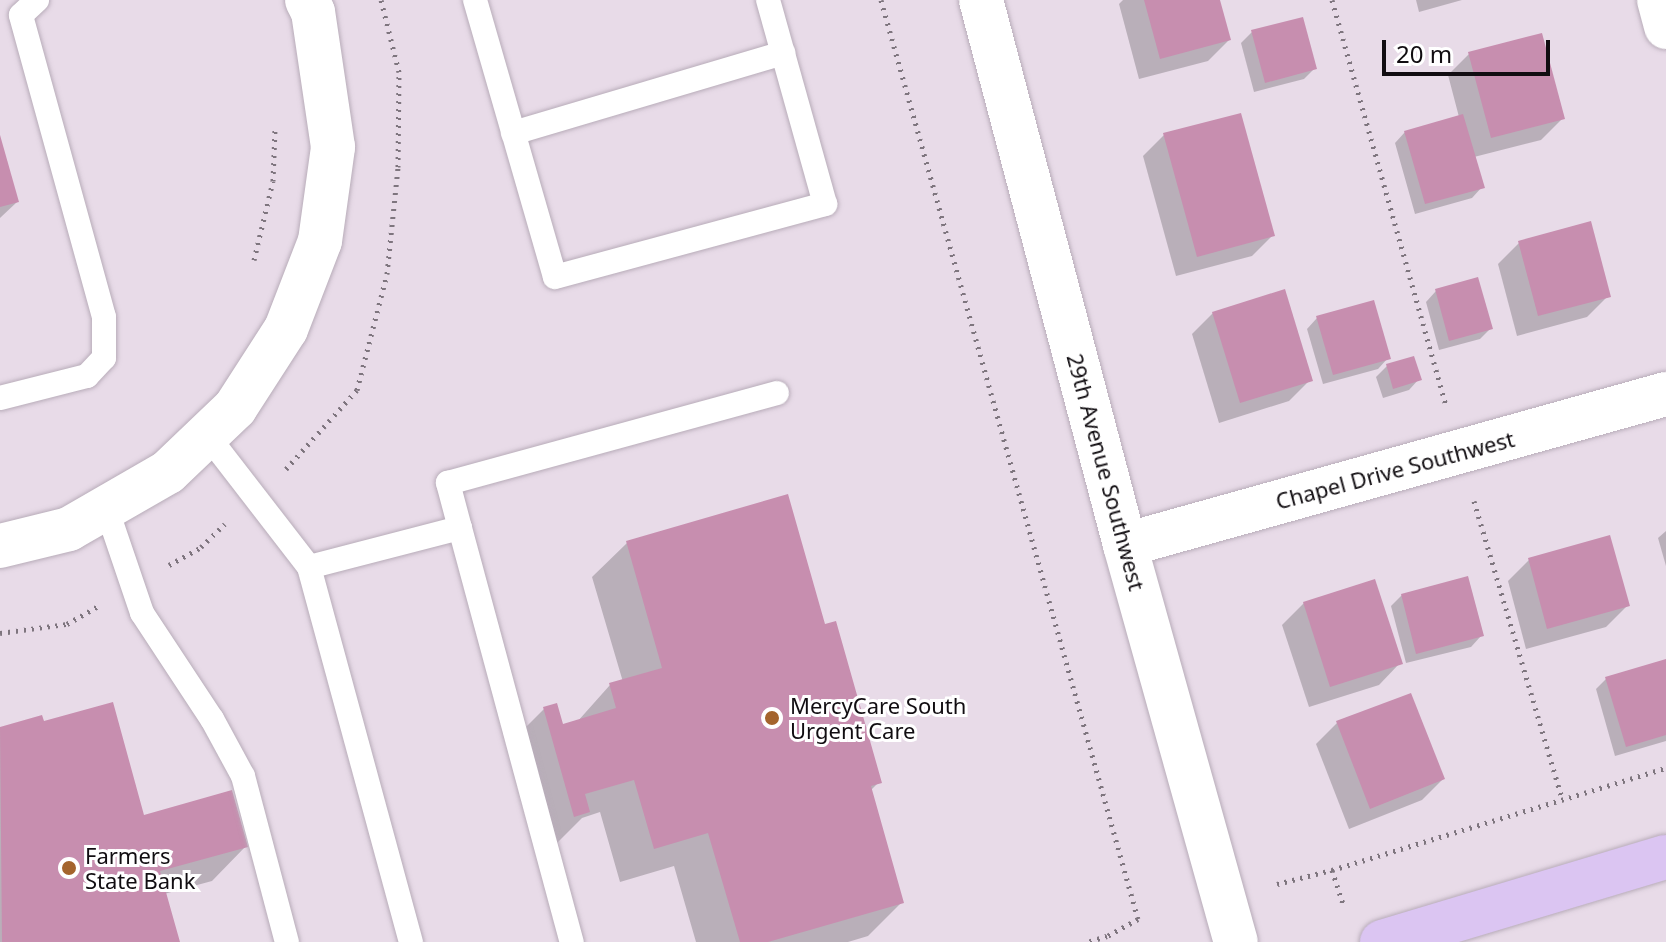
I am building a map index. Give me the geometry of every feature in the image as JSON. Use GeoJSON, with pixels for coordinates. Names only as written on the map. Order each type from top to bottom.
{"type":"FeatureCollection","features":[{"type":"Feature","properties":{"kind":"main road"},"geometry":{"type":"LineString","coordinates":[[1382,942],[1666,857]]}},
{"type":"Feature","properties":{"kind":"street"},"geometry":{"type":"LineString","coordinates":[[0,546],[69,529],[168,472],[235,408],[286,329],[320,241],[333,147],[313,12],[307,0]]}},
{"type":"Feature","properties":{"kind":"street","name":"29th Avenue Southwest"},"geometry":{"type":"LineString","coordinates":[[981,0],[1125,545],[1236,942]]}},
{"type":"Feature","properties":{"kind":"street"},"geometry":{"type":"LineString","coordinates":[[1659,0],[1666,27]]}},
{"type":"Feature","properties":{"kind":"street","name":"Chapel Drive Southwest"},"geometry":{"type":"LineString","coordinates":[[1125,545],[1666,394]]}},
{"type":"Feature","properties":{"kind":"lane"},"geometry":{"type":"LineString","coordinates":[[0,398],[87,376],[104,358],[104,317],[21,15],[37,0]]}},
{"type":"Feature","properties":{"kind":"lane"},"geometry":{"type":"LineString","coordinates":[[475,0],[555,277],[825,204],[768,0]]}},
{"type":"Feature","properties":{"kind":"lane"},"geometry":{"type":"LineString","coordinates":[[513,133],[783,53]]}},
{"type":"Feature","properties":{"kind":"lane"},"geometry":{"type":"LineString","coordinates":[[572,942],[448,483],[777,393]]}},
{"type":"Feature","properties":{"kind":"lane"},"geometry":{"type":"LineString","coordinates":[[207,435],[309,567],[411,942]]}},
{"type":"Feature","properties":{"kind":"lane"},"geometry":{"type":"LineString","coordinates":[[106,507],[142,613],[212,719],[243,776],[287,942]]}},
{"type":"Feature","properties":{"kind":"lane"},"geometry":{"type":"LineString","coordinates":[[309,567],[460,528]]}},
{"type":"Feature","properties":{"kind":"path"},"geometry":{"type":"LineString","coordinates":[[881,0],[1138,919],[1107,936],[1087,942]]}},
{"type":"Feature","properties":{"kind":"path"},"geometry":{"type":"LineString","coordinates":[[250,275],[273,181],[276,119]]}},
{"type":"Feature","properties":{"kind":"path"},"geometry":{"type":"LineString","coordinates":[[1277,884],[1666,768]]}},
{"type":"Feature","properties":{"kind":"path"},"geometry":{"type":"LineString","coordinates":[[1332,870],[1346,911]]}},
{"type":"Feature","properties":{"kind":"building"},"geometry":{"type":"Polygon","coordinates":[[[1144,0],[1220,0],[1231,40],[1160,59],[1144,0]]]}},
{"type":"Feature","properties":{"kind":"building"},"geometry":{"type":"Polygon","coordinates":[[[1303,17],[1317,69],[1265,83],[1251,30],[1303,17]]]}},
{"type":"Feature","properties":{"kind":"building"},"geometry":{"type":"Polygon","coordinates":[[[1542,33],[1565,119],[1491,138],[1468,52],[1542,33]]]}},
{"type":"Feature","properties":{"kind":"building"},"geometry":{"type":"Polygon","coordinates":[[[1241,113],[1275,236],[1197,257],[1163,133],[1241,113]]]}},
{"type":"Feature","properties":{"kind":"building"},"geometry":{"type":"Polygon","coordinates":[[[1463,114],[1485,188],[1425,204],[1404,131],[1463,114]]]}},
{"type":"Feature","properties":{"kind":"building"},"geometry":{"type":"Polygon","coordinates":[[[0,135],[19,202],[0,207],[0,135]]]}},
{"type":"Feature","properties":{"kind":"building"},"geometry":{"type":"Polygon","coordinates":[[[1591,221],[1611,297],[1538,316],[1518,241],[1591,221]]]}},
{"type":"Feature","properties":{"kind":"building"},"geometry":{"type":"Polygon","coordinates":[[[1478,277],[1493,329],[1449,341],[1435,289],[1478,277]]]}},
{"type":"Feature","properties":{"kind":"building"},"geometry":{"type":"Polygon","coordinates":[[[1285,289],[1313,381],[1240,403],[1212,312],[1285,289]]]}},
{"type":"Feature","properties":{"kind":"building"},"geometry":{"type":"Polygon","coordinates":[[[1374,300],[1391,359],[1333,375],[1316,316],[1374,300]]]}},
{"type":"Feature","properties":{"kind":"building"},"geometry":{"type":"Polygon","coordinates":[[[1414,356],[1422,380],[1393,389],[1386,364],[1414,356]]]}},
{"type":"Feature","properties":{"kind":"building"},"geometry":{"type":"Polygon","coordinates":[[[788,494],[825,624],[836,621],[882,783],[871,786],[904,903],[768,942],[740,942],[708,833],[654,849],[634,780],[585,794],[590,812],[574,817],[543,707],[557,703],[563,724],[616,708],[609,683],[662,668],[626,541],[788,494]]]}},
{"type":"Feature","properties":{"kind":"building"},"geometry":{"type":"Polygon","coordinates":[[[1610,535],[1630,606],[1547,629],[1528,558],[1610,535]]]}},
{"type":"Feature","properties":{"kind":"building"},"geometry":{"type":"Polygon","coordinates":[[[1468,576],[1484,636],[1416,654],[1401,594],[1468,576]]]}},
{"type":"Feature","properties":{"kind":"building"},"geometry":{"type":"Polygon","coordinates":[[[1375,579],[1403,664],[1330,687],[1303,602],[1375,579]]]}},
{"type":"Feature","properties":{"kind":"building"},"geometry":{"type":"Polygon","coordinates":[[[1666,659],[1666,735],[1626,747],[1605,677],[1666,659]]]}},
{"type":"Feature","properties":{"kind":"building"},"geometry":{"type":"Polygon","coordinates":[[[1411,693],[1445,779],[1370,809],[1336,721],[1411,693]]]}},
{"type":"Feature","properties":{"kind":"building"},"geometry":{"type":"Polygon","coordinates":[[[113,702],[144,815],[232,790],[248,847],[160,871],[180,942],[2,942],[0,727],[42,715],[44,721],[113,702]]]}},
{"type":"Feature","properties":{"kind":"place","name":"MercyCare South Urgent Care"},"geometry":{"type":"Point","coordinates":[772,718]}},
{"type":"Feature","properties":{"kind":"place","name":"Farmers State Bank"},"geometry":{"type":"Point","coordinates":[69,868]}}]}
